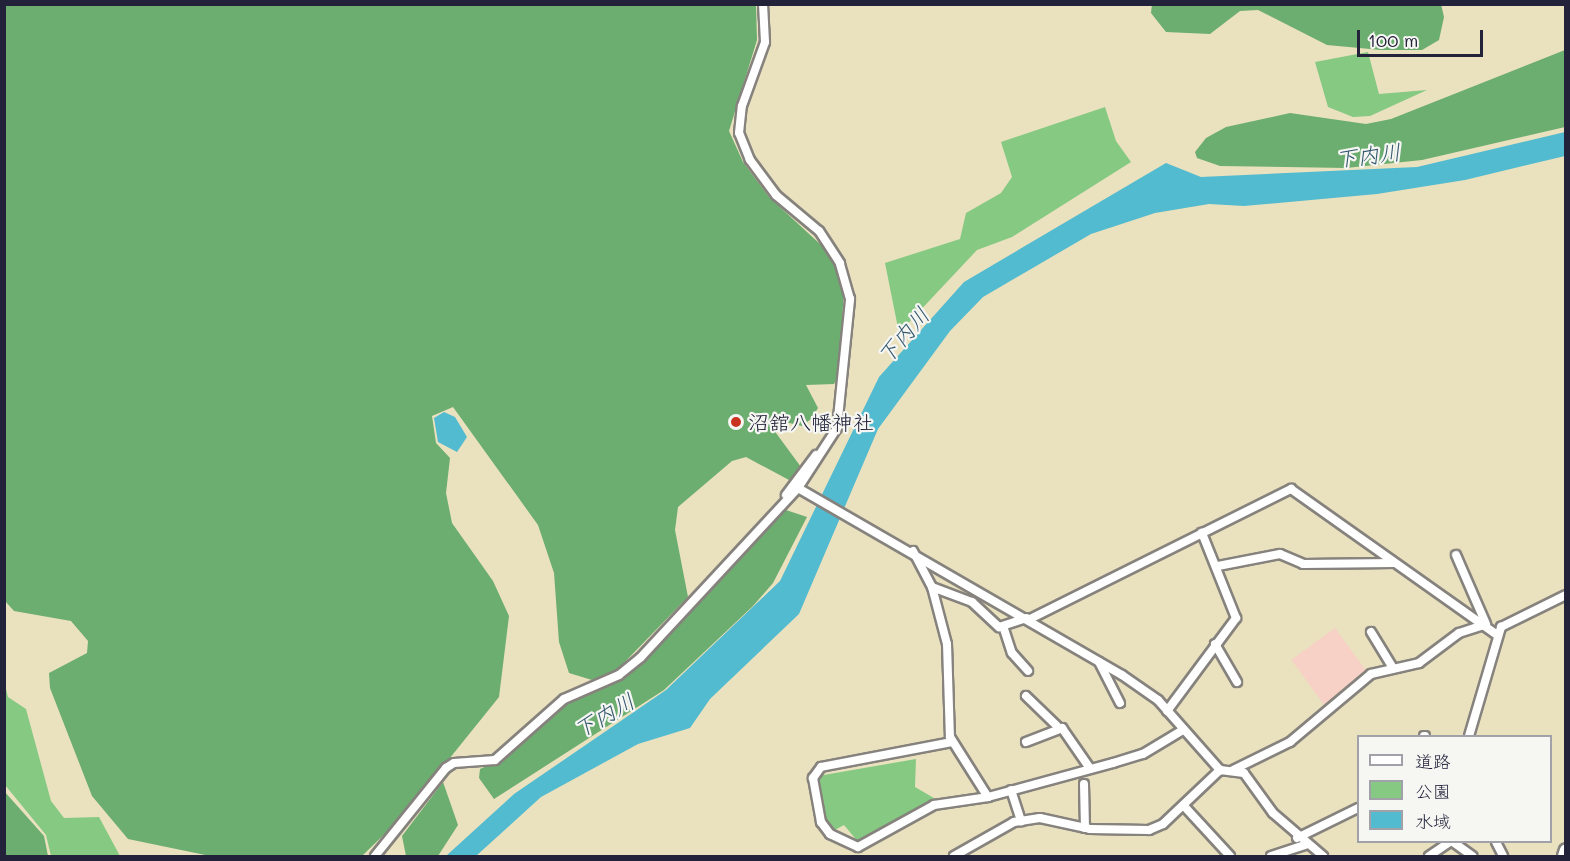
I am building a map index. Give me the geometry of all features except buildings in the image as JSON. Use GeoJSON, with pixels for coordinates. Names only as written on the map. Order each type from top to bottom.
{"type":"FeatureCollection","features":[{"type":"Feature","properties":{"kind":"highway"},"geometry":{"type":"LineString","coordinates":[[1564,856],[1566,850]]}},
{"type":"Feature","properties":{"kind":"street"},"geometry":{"type":"LineString","coordinates":[[375,856],[446,768],[454,763],[495,760],[509,752],[564,699],[619,675],[641,657],[802,491],[833,437],[842,412],[850,299],[840,263],[819,231],[776,195],[750,160],[740,132],[742,106],[765,42],[763,4]]}},
{"type":"Feature","properties":{"kind":"street"},"geometry":{"type":"LineString","coordinates":[[786,495],[833,437]]}},
{"type":"Feature","properties":{"kind":"street"},"geometry":{"type":"LineString","coordinates":[[1004,629],[1291,489],[1394,563],[1486,624],[1497,635]]}},
{"type":"Feature","properties":{"kind":"street"},"geometry":{"type":"LineString","coordinates":[[802,491],[913,551],[1099,662],[1167,711],[1220,770]]}},
{"type":"Feature","properties":{"kind":"street"},"geometry":{"type":"LineString","coordinates":[[1167,711],[1236,618],[1218,566],[1202,533]]}},
{"type":"Feature","properties":{"kind":"street"},"geometry":{"type":"LineString","coordinates":[[913,551],[932,587],[947,644],[952,742],[988,797]]}},
{"type":"Feature","properties":{"kind":"street"},"geometry":{"type":"LineString","coordinates":[[1218,566],[1280,554],[1303,564],[1394,563]]}},
{"type":"Feature","properties":{"kind":"street"},"geometry":{"type":"LineString","coordinates":[[1456,555],[1486,624]]}},
{"type":"Feature","properties":{"kind":"street"},"geometry":{"type":"LineString","coordinates":[[932,587],[972,602],[1004,629],[1012,653],[1028,671]]}},
{"type":"Feature","properties":{"kind":"street"},"geometry":{"type":"LineString","coordinates":[[1469,735],[1501,627],[1566,595]]}},
{"type":"Feature","properties":{"kind":"street"},"geometry":{"type":"LineString","coordinates":[[954,856],[1021,821],[1040,818],[1085,828],[1149,830],[1184,806],[1220,770],[1233,770],[1290,742],[1371,674],[1419,663],[1459,633],[1486,624]]}},
{"type":"Feature","properties":{"kind":"street"},"geometry":{"type":"LineString","coordinates":[[1371,632],[1393,668]]}},
{"type":"Feature","properties":{"kind":"street"},"geometry":{"type":"LineString","coordinates":[[1215,644],[1237,682]]}},
{"type":"Feature","properties":{"kind":"street"},"geometry":{"type":"LineString","coordinates":[[1099,662],[1120,703]]}},
{"type":"Feature","properties":{"kind":"street"},"geometry":{"type":"LineString","coordinates":[[1026,696],[1057,726],[1066,731],[1089,767]]}},
{"type":"Feature","properties":{"kind":"street"},"geometry":{"type":"LineString","coordinates":[[1026,742],[1057,726]]}},
{"type":"Feature","properties":{"kind":"street"},"geometry":{"type":"LineString","coordinates":[[952,742],[821,767],[813,778],[821,822],[830,834],[858,847],[934,805],[988,797],[1089,767],[1143,754],[1183,730]]}},
{"type":"Feature","properties":{"kind":"street"},"geometry":{"type":"LineString","coordinates":[[1233,770],[1251,779],[1297,838],[1323,856]]}},
{"type":"Feature","properties":{"kind":"street"},"geometry":{"type":"LineString","coordinates":[[1084,784],[1085,828]]}},
{"type":"Feature","properties":{"kind":"street"},"geometry":{"type":"LineString","coordinates":[[1011,790],[1021,821]]}},
{"type":"Feature","properties":{"kind":"street"},"geometry":{"type":"LineString","coordinates":[[1184,806],[1230,856]]}},
{"type":"Feature","properties":{"kind":"street"},"geometry":{"type":"LineString","coordinates":[[1297,838],[1357,809]]}},
{"type":"Feature","properties":{"kind":"street"},"geometry":{"type":"LineString","coordinates":[[1429,856],[1449,843]]}},
{"type":"Feature","properties":{"kind":"street"},"geometry":{"type":"LineString","coordinates":[[1452,843],[1472,856]]}},
{"type":"Feature","properties":{"kind":"street"},"geometry":{"type":"LineString","coordinates":[[1271,856],[1305,845]]}},
{"type":"Feature","properties":{"kind":"shaded area"},"geometry":{"type":"Polygon","coordinates":[[[1335,628],[1368,673],[1324,705],[1291,660],[1335,628]]]}},
{"type":"Feature","properties":{"kind":"green space"},"geometry":{"type":"Polygon","coordinates":[[[1152,4],[1441,4],[1444,17],[1439,40],[1422,50],[1381,50],[1327,45],[1258,10],[1240,11],[1210,34],[1166,32],[1151,13],[1152,4]]]}},
{"type":"Feature","properties":{"kind":"green space"},"geometry":{"type":"Polygon","coordinates":[[[5,5],[756,5],[757,40],[729,131],[743,162],[769,197],[833,256],[844,288],[839,375],[834,384],[806,385],[818,408],[811,419],[802,426],[785,422],[777,426],[776,433],[801,467],[789,480],[746,457],[732,461],[678,507],[675,530],[688,597],[615,672],[592,680],[569,673],[559,642],[554,573],[538,525],[453,407],[432,416],[436,443],[450,458],[446,493],[452,523],[493,581],[509,616],[499,697],[404,815],[362,856],[210,856],[128,839],[92,796],[50,688],[49,673],[87,653],[88,641],[71,621],[14,611],[5,601],[5,5]]]}},
{"type":"Feature","properties":{"kind":"green space"},"geometry":{"type":"Polygon","coordinates":[[[1565,50],[1565,127],[1422,160],[1346,168],[1220,166],[1197,158],[1195,152],[1206,138],[1226,127],[1290,113],[1366,124],[1391,119],[1565,50]]]}},
{"type":"Feature","properties":{"kind":"green space"},"geometry":{"type":"Polygon","coordinates":[[[1368,52],[1379,94],[1427,90],[1370,116],[1353,117],[1328,107],[1315,62],[1368,52]]]}},
{"type":"Feature","properties":{"kind":"green space"},"geometry":{"type":"Polygon","coordinates":[[[1105,107],[1116,141],[1131,162],[1012,237],[977,250],[899,333],[885,263],[960,239],[966,213],[1001,193],[1012,177],[1001,142],[1105,107]]]}},
{"type":"Feature","properties":{"kind":"green space"},"geometry":{"type":"Polygon","coordinates":[[[783,509],[807,517],[773,583],[753,606],[664,690],[494,799],[479,778],[480,769],[509,756],[565,702],[621,679],[642,661],[783,509]]]}},
{"type":"Feature","properties":{"kind":"green space"},"geometry":{"type":"Polygon","coordinates":[[[5,685],[8,697],[26,709],[51,801],[64,818],[99,817],[120,856],[51,856],[46,835],[5,785],[5,685]]]}},
{"type":"Feature","properties":{"kind":"green space"},"geometry":{"type":"Polygon","coordinates":[[[916,759],[915,787],[939,801],[859,843],[844,825],[833,831],[824,820],[818,776],[916,759]]]}},
{"type":"Feature","properties":{"kind":"green space"},"geometry":{"type":"Polygon","coordinates":[[[443,782],[458,825],[438,856],[406,856],[402,836],[443,782]]]}},
{"type":"Feature","properties":{"kind":"green space"},"geometry":{"type":"Polygon","coordinates":[[[4,791],[44,836],[48,856],[5,856],[4,791]]]}},
{"type":"Feature","properties":{"kind":"water"},"geometry":{"type":"Polygon","coordinates":[[[1565,132],[1565,156],[1465,180],[1377,194],[1244,206],[1209,204],[1155,213],[1091,234],[983,297],[950,331],[878,429],[799,614],[710,699],[690,728],[638,744],[541,797],[476,856],[446,856],[514,794],[666,690],[780,581],[879,377],[964,282],[1166,163],[1201,177],[1417,167],[1565,132]]]}},
{"type":"Feature","properties":{"kind":"water"},"geometry":{"type":"Polygon","coordinates":[[[444,412],[455,417],[467,437],[457,452],[438,442],[434,418],[444,412]]]}},
{"type":"Feature","properties":{"kind":"place","name":"沼舘八幡神社"},"geometry":{"type":"Point","coordinates":[736,422]}},
{"type":"Feature","properties":{"kind":"water label","name":"下内川"},"geometry":{"type":"Point","coordinates":[1368,155]}},
{"type":"Feature","properties":{"kind":"water label","name":"下内川"},"geometry":{"type":"Point","coordinates":[903,335]}},
{"type":"Feature","properties":{"kind":"water label","name":"下内川"},"geometry":{"type":"Point","coordinates":[604,715]}}]}
